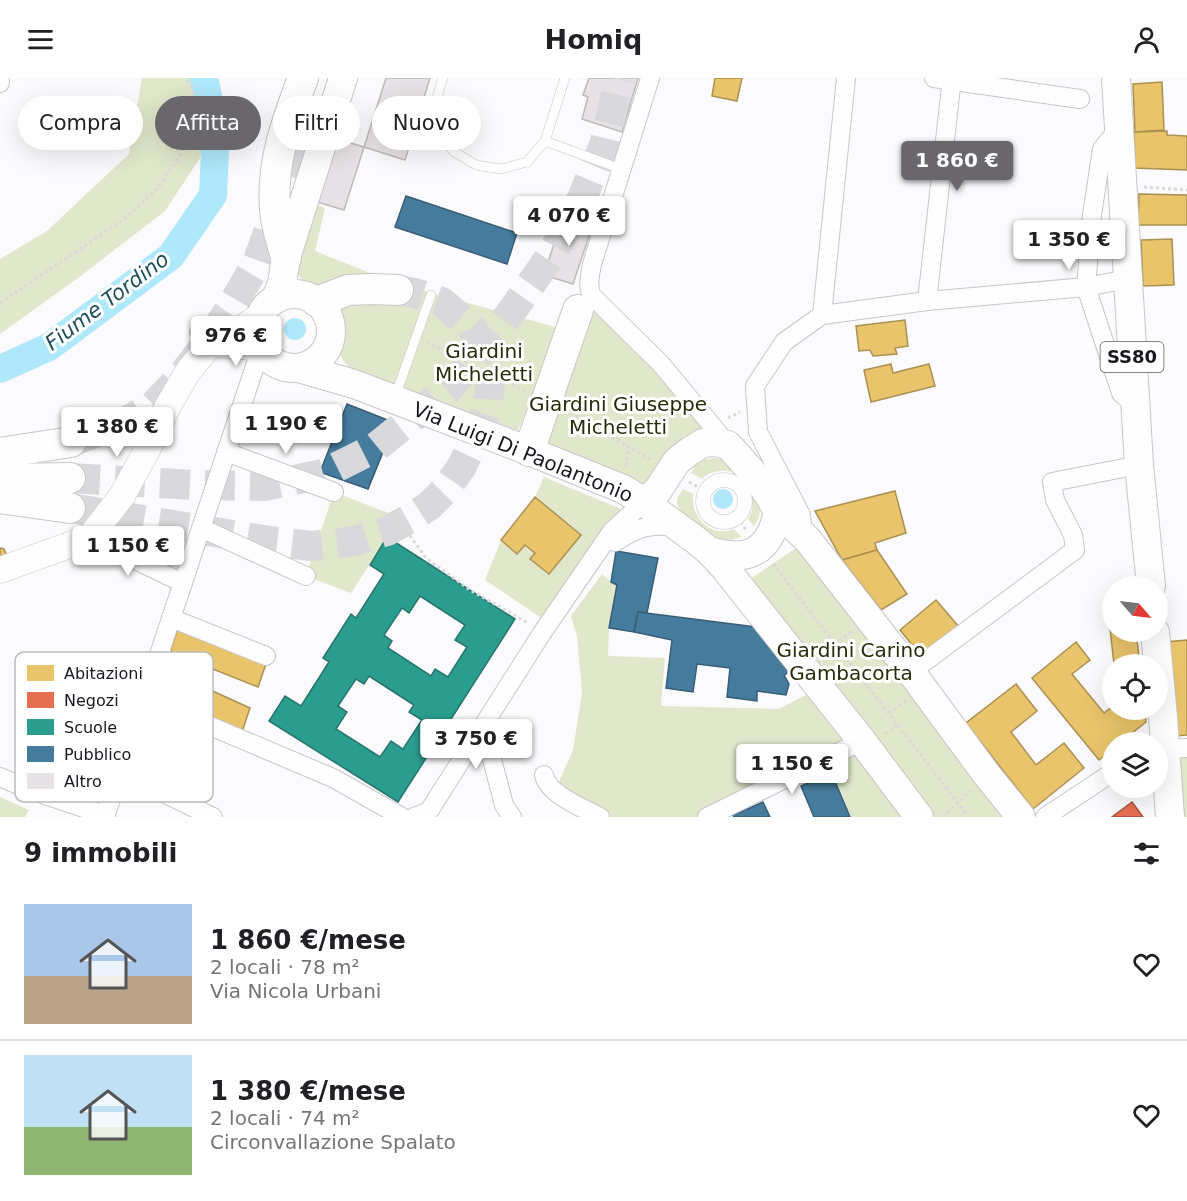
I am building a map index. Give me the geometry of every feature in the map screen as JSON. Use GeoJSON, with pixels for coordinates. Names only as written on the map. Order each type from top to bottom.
{"type":"FeatureCollection","features":[{"type":"Feature","properties":{"kind":"highway"},"geometry":{"type":"LineString","coordinates":[[285,263],[276,218],[275,173],[288,121],[303,78]]}},
{"type":"Feature","properties":{"kind":"highway"},"geometry":{"type":"LineString","coordinates":[[315,96],[321,78]]}},
{"type":"Feature","properties":{"kind":"highway"},"geometry":{"type":"LineString","coordinates":[[288,303],[348,290],[398,290]]}},
{"type":"Feature","properties":{"kind":"highway"},"geometry":{"type":"LineString","coordinates":[[529,451],[578,310]]}},
{"type":"Feature","properties":{"kind":"highway"},"geometry":{"type":"LineString","coordinates":[[0,453],[71,442]]}},
{"type":"Feature","properties":{"kind":"highway"},"geometry":{"type":"LineString","coordinates":[[0,479],[70,478]]}},
{"type":"Feature","properties":{"kind":"highway"},"geometry":{"type":"LineString","coordinates":[[0,498],[70,508]]}},
{"type":"Feature","properties":{"kind":"main road"},"geometry":{"type":"LineString","coordinates":[[288,303],[282,284],[285,263],[343,78]]}},
{"type":"Feature","properties":{"kind":"main road","name":"SS80"},"geometry":{"type":"LineString","coordinates":[[1116,78],[1139,465],[1150,576]]}},
{"type":"Feature","properties":{"kind":"main road"},"geometry":{"type":"LineString","coordinates":[[257,358],[256,332],[288,303]]}},
{"type":"Feature","properties":{"kind":"main road"},"geometry":{"type":"LineString","coordinates":[[0,570],[89,538],[122,496],[184,377],[207,349],[288,303],[324,310],[331,331],[329,342],[321,357],[299,368],[281,366],[266,355],[257,358],[216,345]]}},
{"type":"Feature","properties":{"kind":"main road"},"geometry":{"type":"LineString","coordinates":[[329,342],[341,369],[354,384]]}},
{"type":"Feature","properties":{"kind":"main road","name":"Via Luigi Di Paolantonio"},"geometry":{"type":"LineString","coordinates":[[299,368],[354,384],[623,489],[664,489],[679,528],[717,559],[862,741],[919,817]]}},
{"type":"Feature","properties":{"kind":"main road"},"geometry":{"type":"LineString","coordinates":[[664,489],[677,461],[703,443],[715,442],[721,436],[754,474],[778,512],[808,540],[1021,817]]}},
{"type":"Feature","properties":{"kind":"main road"},"geometry":{"type":"LineString","coordinates":[[717,559],[748,554],[760,548],[772,531],[778,512]]}},
{"type":"Feature","properties":{"kind":"main road"},"geometry":{"type":"LineString","coordinates":[[717,559],[738,568],[751,566],[768,558],[801,533]]}},
{"type":"Feature","properties":{"kind":"main road"},"geometry":{"type":"LineString","coordinates":[[1156,642],[1170,748],[1170,817]]}},
{"type":"Feature","properties":{"kind":"street"},"geometry":{"type":"LineString","coordinates":[[650,78],[592,264],[589,290],[592,296],[661,364],[721,436]]}},
{"type":"Feature","properties":{"kind":"street"},"geometry":{"type":"LineString","coordinates":[[822,315],[846,78]]}},
{"type":"Feature","properties":{"kind":"street"},"geometry":{"type":"LineString","coordinates":[[927,301],[946,79],[1080,99]]}},
{"type":"Feature","properties":{"kind":"street"},"geometry":{"type":"LineString","coordinates":[[1119,128],[1102,149],[1092,215],[1086,287],[1121,393],[1136,406]]}},
{"type":"Feature","properties":{"kind":"street"},"geometry":{"type":"LineString","coordinates":[[801,533],[801,515],[758,432],[755,386],[784,342],[822,315],[927,301],[1086,287],[1128,279]]}},
{"type":"Feature","properties":{"kind":"street"},"geometry":{"type":"LineString","coordinates":[[160,652],[257,358]]}},
{"type":"Feature","properties":{"kind":"street"},"geometry":{"type":"LineString","coordinates":[[226,452],[334,492]]}},
{"type":"Feature","properties":{"kind":"street"},"geometry":{"type":"LineString","coordinates":[[911,672],[1075,550],[1073,535],[1055,500],[1052,482],[1139,465]]}},
{"type":"Feature","properties":{"kind":"street"},"geometry":{"type":"LineString","coordinates":[[728,481],[740,487],[744,506],[737,518],[731,521],[717,521],[706,512],[703,505],[705,491],[715,482],[728,481]]}},
{"type":"Feature","properties":{"kind":"street"},"geometry":{"type":"LineString","coordinates":[[422,814],[612,531],[664,489]]}},
{"type":"Feature","properties":{"kind":"street"},"geometry":{"type":"LineString","coordinates":[[615,542],[628,533],[644,527],[656,525],[679,528]]}},
{"type":"Feature","properties":{"kind":"street"},"geometry":{"type":"LineString","coordinates":[[201,528],[306,576]]}},
{"type":"Feature","properties":{"kind":"street"},"geometry":{"type":"LineString","coordinates":[[89,538],[183,583]]}},
{"type":"Feature","properties":{"kind":"street"},"geometry":{"type":"LineString","coordinates":[[171,618],[266,656]]}},
{"type":"Feature","properties":{"kind":"street"},"geometry":{"type":"LineString","coordinates":[[483,725],[508,811]]}},
{"type":"Feature","properties":{"kind":"street"},"geometry":{"type":"LineString","coordinates":[[213,727],[333,778],[402,817]]}},
{"type":"Feature","properties":{"kind":"street"},"geometry":{"type":"LineString","coordinates":[[707,817],[862,741]]}},
{"type":"Feature","properties":{"kind":"street"},"geometry":{"type":"LineString","coordinates":[[544,776],[556,793],[600,817]]}},
{"type":"Feature","properties":{"kind":"street"},"geometry":{"type":"LineString","coordinates":[[0,777],[15,784]]}},
{"type":"Feature","properties":{"kind":"street"},"geometry":{"type":"LineString","coordinates":[[1045,817],[1102,778]]}},
{"type":"Feature","properties":{"kind":"street"},"geometry":{"type":"LineString","coordinates":[[65,802],[105,816]]}},
{"type":"Feature","properties":{"kind":"street"},"geometry":{"type":"LineString","coordinates":[[182,802],[213,817]]}},
{"type":"Feature","properties":{"kind":"lane"},"geometry":{"type":"LineString","coordinates":[[443,78],[436,101],[440,127],[453,151],[476,165],[501,169],[527,162],[545,141],[565,78]]}},
{"type":"Feature","properties":{"kind":"lane"},"geometry":{"type":"LineString","coordinates":[[545,141],[621,169]]}},
{"type":"Feature","properties":{"kind":"lane"},"geometry":{"type":"LineString","coordinates":[[394,400],[432,295]]}},
{"type":"Feature","properties":{"kind":"path"},"geometry":{"type":"LineString","coordinates":[[0,303],[124,219],[157,189],[184,150],[190,132],[193,88],[185,78]]}},
{"type":"Feature","properties":{"kind":"path"},"geometry":{"type":"LineString","coordinates":[[1122,186],[1187,190]]}},
{"type":"Feature","properties":{"kind":"path"},"geometry":{"type":"LineString","coordinates":[[417,337],[529,393]]}},
{"type":"Feature","properties":{"kind":"path"},"geometry":{"type":"LineString","coordinates":[[721,436],[756,404]]}},
{"type":"Feature","properties":{"kind":"path"},"geometry":{"type":"LineString","coordinates":[[562,408],[664,489],[705,491]]}},
{"type":"Feature","properties":{"kind":"path"},"geometry":{"type":"LineString","coordinates":[[396,516],[426,558],[470,590],[521,618],[542,633]]}},
{"type":"Feature","properties":{"kind":"path"},"geometry":{"type":"LineString","coordinates":[[737,518],[748,532]]}},
{"type":"Feature","properties":{"kind":"path"},"geometry":{"type":"LineString","coordinates":[[768,558],[969,817]]}},
{"type":"Feature","properties":{"kind":"path"},"geometry":{"type":"LineString","coordinates":[[943,817],[987,775]]}},
{"type":"Feature","properties":{"kind":"green space"},"geometry":{"type":"Polygon","coordinates":[[[142,78],[216,78],[213,96],[155,96],[155,150],[203,150],[202,155],[165,211],[0,334],[0,259],[47,231],[129,154],[130,150],[143,150],[143,96],[139,96],[142,78]]]}},
{"type":"Feature","properties":{"kind":"green space","name":"Giardini Micheletti"},"geometry":{"type":"Polygon","coordinates":[[[315,204],[325,208],[315,251],[395,283],[559,328],[518,431],[369,376],[348,366],[340,352],[338,324],[333,310],[305,284],[298,273],[298,259],[315,204]]]}},
{"type":"Feature","properties":{"kind":"green space","name":"Giardini Giuseppe Micheletti"},"geometry":{"type":"Polygon","coordinates":[[[596,301],[661,364],[715,442],[658,490],[529,451],[596,301]]]}},
{"type":"Feature","properties":{"kind":"green space"},"geometry":{"type":"Polygon","coordinates":[[[716,458],[725,460],[737,472],[718,471],[702,479],[691,473],[701,462],[716,458]]]}},
{"type":"Feature","properties":{"kind":"green space"},"geometry":{"type":"Polygon","coordinates":[[[544,477],[621,509],[612,531],[549,623],[485,580],[501,540],[535,497],[544,477]]]}},
{"type":"Feature","properties":{"kind":"green space"},"geometry":{"type":"Polygon","coordinates":[[[683,489],[693,494],[695,511],[704,524],[717,531],[734,529],[741,537],[722,540],[691,520],[677,504],[683,489]]]}},
{"type":"Feature","properties":{"kind":"green space"},"geometry":{"type":"Polygon","coordinates":[[[334,492],[396,516],[387,537],[351,593],[306,576],[334,492]]]}},
{"type":"Feature","properties":{"kind":"green space"},"geometry":{"type":"Polygon","coordinates":[[[752,492],[760,509],[754,526],[748,519],[752,512],[752,492]]]}},
{"type":"Feature","properties":{"kind":"green space","name":"Giardini Carino Gambacorta"},"geometry":{"type":"Polygon","coordinates":[[[808,540],[1021,817],[850,817],[824,760],[715,817],[604,817],[558,784],[573,750],[582,693],[577,636],[571,616],[602,574],[617,585],[609,628],[608,656],[665,658],[661,706],[779,709],[819,688],[740,586],[808,540]]]}},
{"type":"Feature","properties":{"kind":"green space"},"geometry":{"type":"Polygon","coordinates":[[[1170,756],[1187,757],[1187,817],[1179,817],[1170,756]]]}},
{"type":"Feature","properties":{"kind":"green space"},"geometry":{"type":"Polygon","coordinates":[[[0,797],[29,810],[25,817],[0,817],[0,797]]]}},
{"type":"Feature","properties":{"kind":"water"},"geometry":{"type":"Polygon","coordinates":[[[295,318],[303,321],[306,329],[303,337],[295,340],[287,337],[284,329],[287,321],[295,318]]]}},
{"type":"Feature","properties":{"kind":"water"},"geometry":{"type":"Polygon","coordinates":[[[719,489],[727,489],[733,495],[733,503],[727,509],[719,509],[713,503],[713,495],[719,489]]]}},
{"type":"Feature","properties":{"kind":"building: Abitazioni"},"geometry":{"type":"Polygon","coordinates":[[[715,78],[742,78],[737,101],[712,96],[715,78]]]}},
{"type":"Feature","properties":{"kind":"building: Abitazioni"},"geometry":{"type":"Polygon","coordinates":[[[1162,82],[1164,130],[1135,132],[1133,84],[1162,82]]]}},
{"type":"Feature","properties":{"kind":"building: Abitazioni"},"geometry":{"type":"Polygon","coordinates":[[[1167,131],[1167,135],[1187,136],[1187,170],[1135,168],[1134,132],[1167,131]]]}},
{"type":"Feature","properties":{"kind":"building: Abitazioni"},"geometry":{"type":"Polygon","coordinates":[[[1139,194],[1187,195],[1187,225],[1138,225],[1139,194]]]}},
{"type":"Feature","properties":{"kind":"building: Abitazioni"},"geometry":{"type":"Polygon","coordinates":[[[1172,239],[1174,285],[1143,286],[1141,240],[1172,239]]]}},
{"type":"Feature","properties":{"kind":"building: Abitazioni"},"geometry":{"type":"Polygon","coordinates":[[[905,320],[908,346],[895,348],[897,354],[873,356],[870,350],[859,351],[856,326],[905,320]]]}},
{"type":"Feature","properties":{"kind":"building: Abitazioni"},"geometry":{"type":"Polygon","coordinates":[[[891,364],[893,373],[929,364],[935,386],[871,402],[864,370],[891,364]]]}},
{"type":"Feature","properties":{"kind":"building: Abitazioni"},"geometry":{"type":"Polygon","coordinates":[[[895,491],[906,533],[875,543],[877,550],[842,560],[815,511],[895,491]]]}},
{"type":"Feature","properties":{"kind":"building: Abitazioni"},"geometry":{"type":"Polygon","coordinates":[[[535,497],[581,535],[549,574],[530,559],[535,553],[525,545],[517,554],[501,540],[535,497]]]}},
{"type":"Feature","properties":{"kind":"building: Abitazioni"},"geometry":{"type":"Polygon","coordinates":[[[0,548],[4,549],[7,556],[0,563],[0,548]]]}},
{"type":"Feature","properties":{"kind":"building: Abitazioni"},"geometry":{"type":"Polygon","coordinates":[[[877,550],[907,594],[881,610],[842,560],[877,550]]]}},
{"type":"Feature","properties":{"kind":"building: Abitazioni"},"geometry":{"type":"Polygon","coordinates":[[[936,600],[959,627],[921,656],[900,630],[936,600]]]}},
{"type":"Feature","properties":{"kind":"building: Abitazioni"},"geometry":{"type":"Polygon","coordinates":[[[178,628],[266,664],[258,687],[213,669],[213,652],[170,652],[178,628]]]}},
{"type":"Feature","properties":{"kind":"building: Abitazioni"},"geometry":{"type":"Polygon","coordinates":[[[1187,640],[1187,735],[1177,736],[1165,642],[1187,640]]]}},
{"type":"Feature","properties":{"kind":"building: Abitazioni"},"geometry":{"type":"Polygon","coordinates":[[[1076,642],[1090,660],[1072,674],[1102,711],[1102,720],[1146,720],[1146,722],[1134,732],[1102,732],[1102,758],[1099,760],[1032,678],[1076,642]]]}},
{"type":"Feature","properties":{"kind":"building: Abitazioni"},"geometry":{"type":"Polygon","coordinates":[[[1112,642],[1137,642],[1139,654],[1113,654],[1112,642]]]}},
{"type":"Feature","properties":{"kind":"building: Abitazioni"},"geometry":{"type":"Polygon","coordinates":[[[1016,684],[1037,711],[1011,732],[1036,765],[1064,743],[1084,768],[1033,809],[966,723],[1016,684]]]}},
{"type":"Feature","properties":{"kind":"building: Abitazioni"},"geometry":{"type":"Polygon","coordinates":[[[213,691],[250,708],[242,732],[213,719],[213,691]]]}},
{"type":"Feature","properties":{"kind":"building: Negozi"},"geometry":{"type":"Polygon","coordinates":[[[1132,802],[1143,817],[1112,817],[1132,802]]]}},
{"type":"Feature","properties":{"kind":"building: Scuole"},"geometry":{"type":"Polygon","coordinates":[[[387,537],[515,619],[398,802],[269,721],[285,696],[301,706],[329,662],[323,658],[351,614],[356,618],[384,574],[370,565],[387,537]],[[420,596],[409,613],[402,608],[384,635],[392,641],[388,648],[431,676],[435,669],[448,677],[467,647],[455,640],[465,625],[420,596]],[[369,676],[364,684],[356,679],[338,706],[347,712],[336,729],[380,757],[391,741],[403,749],[422,720],[409,712],[414,705],[369,676]]]}},
{"type":"Feature","properties":{"kind":"building: Pubblico"},"geometry":{"type":"Polygon","coordinates":[[[406,196],[517,233],[507,264],[395,227],[406,196]]]}},
{"type":"Feature","properties":{"kind":"building: Pubblico"},"geometry":{"type":"Polygon","coordinates":[[[347,404],[395,423],[368,489],[320,472],[347,404]]]}},
{"type":"Feature","properties":{"kind":"building: Pubblico"},"geometry":{"type":"Polygon","coordinates":[[[616,551],[658,558],[647,613],[638,612],[634,632],[609,628],[617,585],[611,582],[616,551]]]}},
{"type":"Feature","properties":{"kind":"building: Pubblico"},"geometry":{"type":"Polygon","coordinates":[[[638,612],[756,627],[794,669],[784,675],[789,684],[786,695],[757,691],[757,701],[727,697],[730,668],[697,664],[693,692],[666,688],[672,640],[634,632],[638,612]]]}},
{"type":"Feature","properties":{"kind":"building: Pubblico"},"geometry":{"type":"Polygon","coordinates":[[[831,772],[850,817],[814,817],[801,786],[831,772]]]}},
{"type":"Feature","properties":{"kind":"building: Pubblico"},"geometry":{"type":"Polygon","coordinates":[[[763,802],[770,817],[734,817],[733,815],[763,802]]]}},
{"type":"Feature","properties":{"kind":"building: Altro"},"geometry":{"type":"Polygon","coordinates":[[[386,78],[430,78],[425,96],[380,96],[386,78]]]}},
{"type":"Feature","properties":{"kind":"building: Altro"},"geometry":{"type":"Polygon","coordinates":[[[589,78],[638,78],[622,132],[582,119],[588,97],[583,95],[589,78]]]}},
{"type":"Feature","properties":{"kind":"building: Altro"},"geometry":{"type":"Polygon","coordinates":[[[372,122],[372,150],[364,147],[372,122]]]}},
{"type":"Feature","properties":{"kind":"building: Altro"},"geometry":{"type":"Polygon","coordinates":[[[360,146],[364,147],[344,210],[317,202],[334,150],[360,150],[360,146]]]}},
{"type":"Feature","properties":{"kind":"building: Altro"},"geometry":{"type":"Polygon","coordinates":[[[373,150],[408,150],[405,160],[373,150]]]}},
{"type":"Feature","properties":{"kind":"building: Altro"},"geometry":{"type":"Polygon","coordinates":[[[565,210],[595,218],[573,284],[544,275],[565,210]]]}},
{"type":"Feature","properties":{"kind":"building: Altro"},"geometry":{"type":"Polygon","coordinates":[[[195,322],[201,322],[205,326],[202,336],[198,339],[193,338],[190,334],[195,322]]]}},
{"type":"Feature","properties":{"kind":"waterway","name":"Fiume Tordino"},"geometry":{"type":"LineString","coordinates":[[0,369],[49,347],[171,256],[213,195],[216,131],[204,78]]}},
{"type":"Feature","properties":{"kind":"tunnel"},"geometry":{"type":"LineString","coordinates":[[70,478],[194,485],[265,486],[323,474],[375,448],[450,387],[500,328],[552,254],[580,203],[604,145],[620,78]]}},
{"type":"Feature","properties":{"kind":"tunnel"},"geometry":{"type":"LineString","coordinates":[[71,442],[127,421],[154,405],[180,378],[228,312],[257,263],[298,150]]}},
{"type":"Feature","properties":{"kind":"tunnel"},"geometry":{"type":"LineString","coordinates":[[70,508],[311,546],[355,541],[387,531],[429,506],[446,489],[462,466],[488,406],[490,381],[486,358],[472,328],[442,302],[398,290]]}}]}
